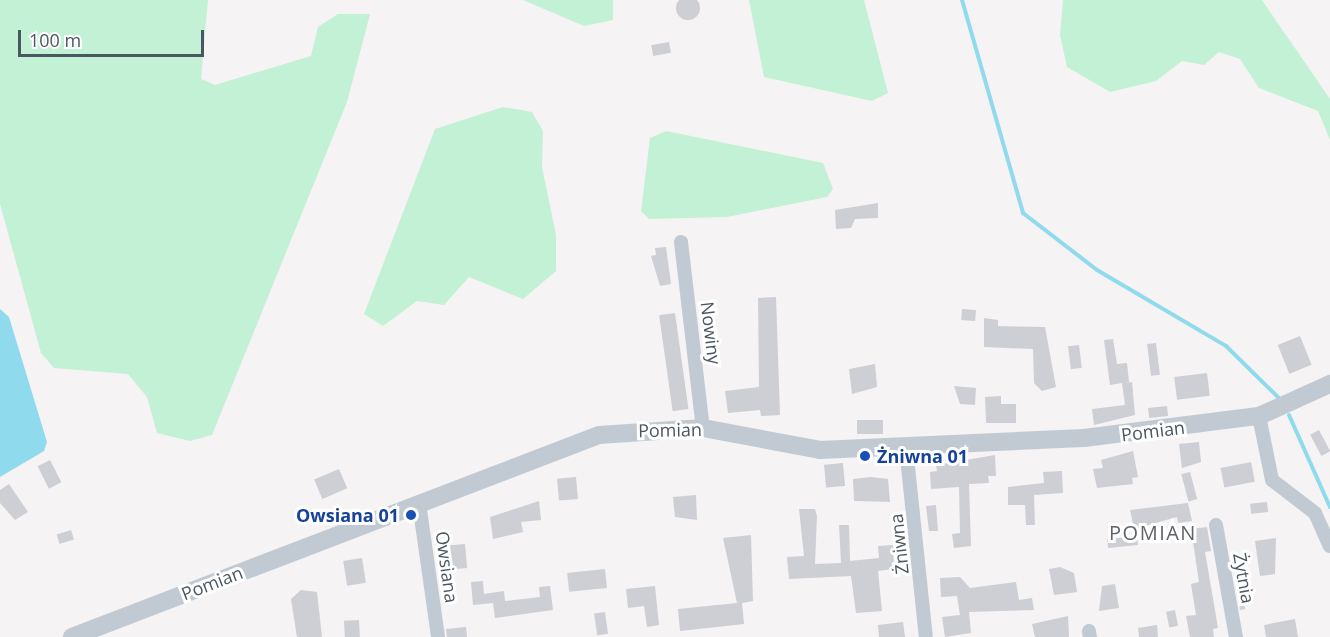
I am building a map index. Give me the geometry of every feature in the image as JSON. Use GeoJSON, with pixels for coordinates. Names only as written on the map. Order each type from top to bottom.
{"type":"FeatureCollection","features":[{"type":"Feature","properties":{"kind":"street","name":"Nowiny"},"geometry":{"type":"LineString","coordinates":[[681,242],[703,428]]}},
{"type":"Feature","properties":{"kind":"street","name":"Pomian"},"geometry":{"type":"LineString","coordinates":[[72,637],[599,435],[703,428],[802,449],[906,448],[1114,436],[1259,416],[1330,384]]}},
{"type":"Feature","properties":{"kind":"street"},"geometry":{"type":"LineString","coordinates":[[1259,416],[1272,480],[1315,513],[1330,546]]}},
{"type":"Feature","properties":{"kind":"street","name":"Żniwna"},"geometry":{"type":"LineString","coordinates":[[906,448],[927,637]]}},
{"type":"Feature","properties":{"kind":"street","name":"Owsiana"},"geometry":{"type":"LineString","coordinates":[[419,503],[438,637]]}},
{"type":"Feature","properties":{"kind":"street","name":"Żytnia"},"geometry":{"type":"LineString","coordinates":[[1216,525],[1236,637]]}},
{"type":"Feature","properties":{"kind":"green space"},"geometry":{"type":"Polygon","coordinates":[[[0,0],[208,0],[201,79],[215,85],[311,56],[318,27],[338,14],[370,14],[347,102],[212,435],[190,441],[157,433],[147,397],[128,374],[54,368],[41,353],[0,204],[0,0]]]}},
{"type":"Feature","properties":{"kind":"green space"},"geometry":{"type":"Polygon","coordinates":[[[523,0],[613,0],[613,20],[584,26],[523,0]]]}},
{"type":"Feature","properties":{"kind":"green space"},"geometry":{"type":"Polygon","coordinates":[[[749,0],[864,0],[888,93],[872,101],[764,77],[749,0]]]}},
{"type":"Feature","properties":{"kind":"green space"},"geometry":{"type":"Polygon","coordinates":[[[1063,0],[1262,0],[1330,99],[1330,140],[1318,111],[1259,88],[1240,59],[1219,52],[1204,65],[1182,61],[1156,81],[1110,92],[1067,67],[1060,35],[1063,0]]]}},
{"type":"Feature","properties":{"kind":"green space"},"geometry":{"type":"Polygon","coordinates":[[[503,107],[532,112],[543,131],[542,167],[556,235],[556,271],[523,299],[469,277],[444,305],[417,301],[383,326],[364,314],[435,129],[503,107]]]}},
{"type":"Feature","properties":{"kind":"green space"},"geometry":{"type":"Polygon","coordinates":[[[666,131],[823,163],[833,189],[827,197],[727,217],[649,219],[641,211],[650,138],[666,131]]]}},
{"type":"Feature","properties":{"kind":"water"},"geometry":{"type":"Polygon","coordinates":[[[0,309],[9,317],[47,442],[44,451],[0,477],[0,309]]]}},
{"type":"Feature","properties":{"kind":"building"},"geometry":{"type":"Polygon","coordinates":[[[688,-4],[696,0],[700,8],[696,16],[688,20],[680,16],[676,8],[680,0],[688,-4]]]}},
{"type":"Feature","properties":{"kind":"building"},"geometry":{"type":"Polygon","coordinates":[[[669,42],[671,53],[653,56],[651,45],[669,42]]]}},
{"type":"Feature","properties":{"kind":"building"},"geometry":{"type":"Polygon","coordinates":[[[878,203],[878,218],[855,219],[851,228],[836,229],[835,210],[878,203]]]}},
{"type":"Feature","properties":{"kind":"building"},"geometry":{"type":"Polygon","coordinates":[[[666,247],[671,284],[660,286],[651,256],[656,255],[655,248],[666,247]]]}},
{"type":"Feature","properties":{"kind":"building"},"geometry":{"type":"Polygon","coordinates":[[[776,297],[780,415],[761,416],[760,410],[728,413],[725,391],[759,387],[758,298],[776,297]]]}},
{"type":"Feature","properties":{"kind":"building"},"geometry":{"type":"Polygon","coordinates":[[[962,309],[976,310],[975,321],[961,320],[962,309]]]}},
{"type":"Feature","properties":{"kind":"building"},"geometry":{"type":"Polygon","coordinates":[[[675,313],[688,409],[673,411],[659,315],[675,313]]]}},
{"type":"Feature","properties":{"kind":"building"},"geometry":{"type":"Polygon","coordinates":[[[984,318],[998,320],[998,326],[1045,327],[1056,387],[1042,391],[1034,383],[1033,349],[984,347],[984,318]]]}},
{"type":"Feature","properties":{"kind":"building"},"geometry":{"type":"Polygon","coordinates":[[[1300,336],[1312,365],[1289,374],[1278,345],[1300,336]]]}},
{"type":"Feature","properties":{"kind":"building"},"geometry":{"type":"Polygon","coordinates":[[[1113,339],[1117,364],[1127,363],[1129,382],[1124,383],[1132,382],[1135,415],[1094,425],[1092,409],[1125,405],[1122,383],[1110,385],[1104,340],[1113,339]]]}},
{"type":"Feature","properties":{"kind":"building"},"geometry":{"type":"Polygon","coordinates":[[[1156,343],[1160,375],[1151,376],[1147,344],[1156,343]]]}},
{"type":"Feature","properties":{"kind":"building"},"geometry":{"type":"Polygon","coordinates":[[[1079,345],[1082,368],[1071,369],[1068,346],[1079,345]]]}},
{"type":"Feature","properties":{"kind":"building"},"geometry":{"type":"Polygon","coordinates":[[[875,364],[877,387],[852,394],[849,369],[875,364]]]}},
{"type":"Feature","properties":{"kind":"building"},"geometry":{"type":"Polygon","coordinates":[[[1207,373],[1210,396],[1177,400],[1174,377],[1207,373]]]}},
{"type":"Feature","properties":{"kind":"building"},"geometry":{"type":"Polygon","coordinates":[[[954,386],[976,388],[975,405],[960,404],[954,386]]]}},
{"type":"Feature","properties":{"kind":"building"},"geometry":{"type":"Polygon","coordinates":[[[1001,396],[1001,404],[1016,404],[1016,423],[986,423],[985,397],[1001,396]]]}},
{"type":"Feature","properties":{"kind":"building"},"geometry":{"type":"Polygon","coordinates":[[[1167,406],[1168,416],[1149,418],[1148,408],[1167,406]]]}},
{"type":"Feature","properties":{"kind":"building"},"geometry":{"type":"Polygon","coordinates":[[[857,420],[883,420],[883,434],[857,434],[857,420]]]}},
{"type":"Feature","properties":{"kind":"building"},"geometry":{"type":"Polygon","coordinates":[[[1319,430],[1330,451],[1321,456],[1310,435],[1319,430]]]}},
{"type":"Feature","properties":{"kind":"building"},"geometry":{"type":"Polygon","coordinates":[[[1199,442],[1201,462],[1182,468],[1179,444],[1199,442]]]}},
{"type":"Feature","properties":{"kind":"building"},"geometry":{"type":"Polygon","coordinates":[[[1133,451],[1138,477],[1132,478],[1133,484],[1097,488],[1093,469],[1103,468],[1101,460],[1133,451]]]}},
{"type":"Feature","properties":{"kind":"building"},"geometry":{"type":"Polygon","coordinates":[[[995,455],[996,476],[988,476],[989,483],[969,484],[971,546],[954,548],[952,534],[960,533],[959,487],[931,489],[930,472],[937,471],[936,465],[995,455]]]}},
{"type":"Feature","properties":{"kind":"building"},"geometry":{"type":"Polygon","coordinates":[[[50,460],[61,482],[49,489],[38,466],[50,460]]]}},
{"type":"Feature","properties":{"kind":"building"},"geometry":{"type":"Polygon","coordinates":[[[1251,462],[1255,482],[1224,488],[1221,468],[1251,462]]]}},
{"type":"Feature","properties":{"kind":"building"},"geometry":{"type":"Polygon","coordinates":[[[843,463],[845,486],[826,488],[824,465],[843,463]]]}},
{"type":"Feature","properties":{"kind":"building"},"geometry":{"type":"Polygon","coordinates":[[[339,469],[347,488],[322,499],[314,480],[339,469]]]}},
{"type":"Feature","properties":{"kind":"building"},"geometry":{"type":"Polygon","coordinates":[[[1062,471],[1063,493],[1034,495],[1035,525],[1026,525],[1025,505],[1008,505],[1008,487],[1044,483],[1043,472],[1062,471]]]}},
{"type":"Feature","properties":{"kind":"building"},"geometry":{"type":"Polygon","coordinates":[[[1190,472],[1197,499],[1189,501],[1181,474],[1190,472]]]}},
{"type":"Feature","properties":{"kind":"building"},"geometry":{"type":"Polygon","coordinates":[[[576,477],[578,499],[559,501],[557,479],[576,477]]]}},
{"type":"Feature","properties":{"kind":"building"},"geometry":{"type":"Polygon","coordinates":[[[871,477],[888,479],[890,502],[854,501],[853,479],[871,477]]]}},
{"type":"Feature","properties":{"kind":"building"},"geometry":{"type":"Polygon","coordinates":[[[9,484],[28,512],[15,520],[0,503],[0,490],[9,484]]]}},
{"type":"Feature","properties":{"kind":"building"},"geometry":{"type":"Polygon","coordinates":[[[696,495],[697,520],[675,517],[673,497],[696,495]]]}},
{"type":"Feature","properties":{"kind":"building"},"geometry":{"type":"Polygon","coordinates":[[[539,501],[541,520],[521,522],[523,532],[493,539],[490,517],[539,501]]]}},
{"type":"Feature","properties":{"kind":"building"},"geometry":{"type":"Polygon","coordinates":[[[1267,502],[1268,512],[1251,514],[1250,504],[1267,502]]]}},
{"type":"Feature","properties":{"kind":"building"},"geometry":{"type":"Polygon","coordinates":[[[1188,503],[1192,521],[1178,523],[1177,517],[1134,529],[1130,510],[1188,503]]]}},
{"type":"Feature","properties":{"kind":"building"},"geometry":{"type":"Polygon","coordinates":[[[936,505],[938,531],[929,531],[926,506],[936,505]]]}},
{"type":"Feature","properties":{"kind":"building"},"geometry":{"type":"Polygon","coordinates":[[[799,509],[815,509],[817,516],[815,564],[841,563],[839,525],[849,525],[850,561],[879,558],[878,546],[893,545],[894,569],[878,571],[882,611],[856,613],[851,576],[789,579],[787,557],[804,556],[799,509]]]}},
{"type":"Feature","properties":{"kind":"building"},"geometry":{"type":"Polygon","coordinates":[[[1207,527],[1211,551],[1205,552],[1218,628],[1213,629],[1214,637],[1190,637],[1186,616],[1196,615],[1191,584],[1199,582],[1191,529],[1207,527]]]}},
{"type":"Feature","properties":{"kind":"building"},"geometry":{"type":"Polygon","coordinates":[[[71,530],[74,540],[60,544],[57,534],[71,530]]]}},
{"type":"Feature","properties":{"kind":"building"},"geometry":{"type":"Polygon","coordinates":[[[751,535],[753,601],[742,603],[744,624],[680,631],[678,609],[737,603],[723,538],[751,535]]]}},
{"type":"Feature","properties":{"kind":"building"},"geometry":{"type":"Polygon","coordinates":[[[1137,536],[1138,545],[1108,548],[1107,539],[1137,536]]]}},
{"type":"Feature","properties":{"kind":"building"},"geometry":{"type":"Polygon","coordinates":[[[1276,538],[1275,574],[1260,576],[1255,541],[1276,538]]]}},
{"type":"Feature","properties":{"kind":"building"},"geometry":{"type":"Polygon","coordinates":[[[465,544],[467,568],[450,569],[448,545],[465,544]]]}},
{"type":"Feature","properties":{"kind":"building"},"geometry":{"type":"Polygon","coordinates":[[[362,558],[366,583],[347,586],[343,561],[362,558]]]}},
{"type":"Feature","properties":{"kind":"building"},"geometry":{"type":"Polygon","coordinates":[[[1060,567],[1074,573],[1077,592],[1054,595],[1049,569],[1060,567]]]}},
{"type":"Feature","properties":{"kind":"building"},"geometry":{"type":"Polygon","coordinates":[[[605,569],[607,588],[569,592],[567,573],[605,569]]]}},
{"type":"Feature","properties":{"kind":"building"},"geometry":{"type":"Polygon","coordinates":[[[960,577],[970,588],[1016,582],[1019,600],[1032,598],[1034,610],[969,612],[971,633],[945,637],[942,617],[960,615],[957,596],[941,597],[940,578],[960,577]]]}},
{"type":"Feature","properties":{"kind":"building"},"geometry":{"type":"Polygon","coordinates":[[[483,581],[484,594],[504,591],[505,601],[540,597],[539,587],[550,586],[553,610],[495,618],[493,603],[473,605],[471,582],[483,581]]]}},
{"type":"Feature","properties":{"kind":"building"},"geometry":{"type":"Polygon","coordinates":[[[1115,584],[1119,608],[1099,611],[1102,586],[1115,584]]]}},
{"type":"Feature","properties":{"kind":"building"},"geometry":{"type":"Polygon","coordinates":[[[1242,584],[1245,609],[1240,610],[1236,585],[1242,584]]]}},
{"type":"Feature","properties":{"kind":"building"},"geometry":{"type":"Polygon","coordinates":[[[655,586],[659,625],[647,627],[644,606],[628,608],[626,589],[655,586]]]}},
{"type":"Feature","properties":{"kind":"building"},"geometry":{"type":"Polygon","coordinates":[[[301,590],[317,592],[322,637],[297,637],[291,599],[301,590]]]}},
{"type":"Feature","properties":{"kind":"building"},"geometry":{"type":"Polygon","coordinates":[[[1175,610],[1178,626],[1169,627],[1166,612],[1175,610]]]}},
{"type":"Feature","properties":{"kind":"building"},"geometry":{"type":"Polygon","coordinates":[[[605,612],[608,634],[597,635],[594,614],[605,612]]]}},
{"type":"Feature","properties":{"kind":"building"},"geometry":{"type":"Polygon","coordinates":[[[1068,616],[1069,637],[1035,637],[1032,624],[1068,616]]]}},
{"type":"Feature","properties":{"kind":"building"},"geometry":{"type":"Polygon","coordinates":[[[1295,619],[1298,637],[1266,637],[1264,625],[1295,619]]]}},
{"type":"Feature","properties":{"kind":"building"},"geometry":{"type":"Polygon","coordinates":[[[359,620],[360,637],[345,637],[344,621],[359,620]]]}},
{"type":"Feature","properties":{"kind":"building"},"geometry":{"type":"Polygon","coordinates":[[[903,622],[905,637],[879,637],[878,625],[903,622]]]}},
{"type":"Feature","properties":{"kind":"building"},"geometry":{"type":"Polygon","coordinates":[[[1157,625],[1158,637],[1139,637],[1138,628],[1157,625]]]}},
{"type":"Feature","properties":{"kind":"building"},"geometry":{"type":"Polygon","coordinates":[[[466,627],[467,637],[447,637],[446,629],[466,627]]]}},
{"type":"Feature","properties":{"kind":"waterway"},"geometry":{"type":"LineString","coordinates":[[962,0],[1023,213],[1097,270],[1226,346],[1279,398]]}},
{"type":"Feature","properties":{"kind":"waterway"},"geometry":{"type":"LineString","coordinates":[[1289,415],[1330,507]]}},
{"type":"Feature","properties":{"kind":"place","name":"Żniwna 01"},"geometry":{"type":"Point","coordinates":[865,456]}},
{"type":"Feature","properties":{"kind":"place","name":"Owsiana 01"},"geometry":{"type":"Point","coordinates":[411,515]}},
{"type":"Feature","properties":{"kind":"district","name":"POMIAN"},"geometry":{"type":"Point","coordinates":[1153,532]}}]}
